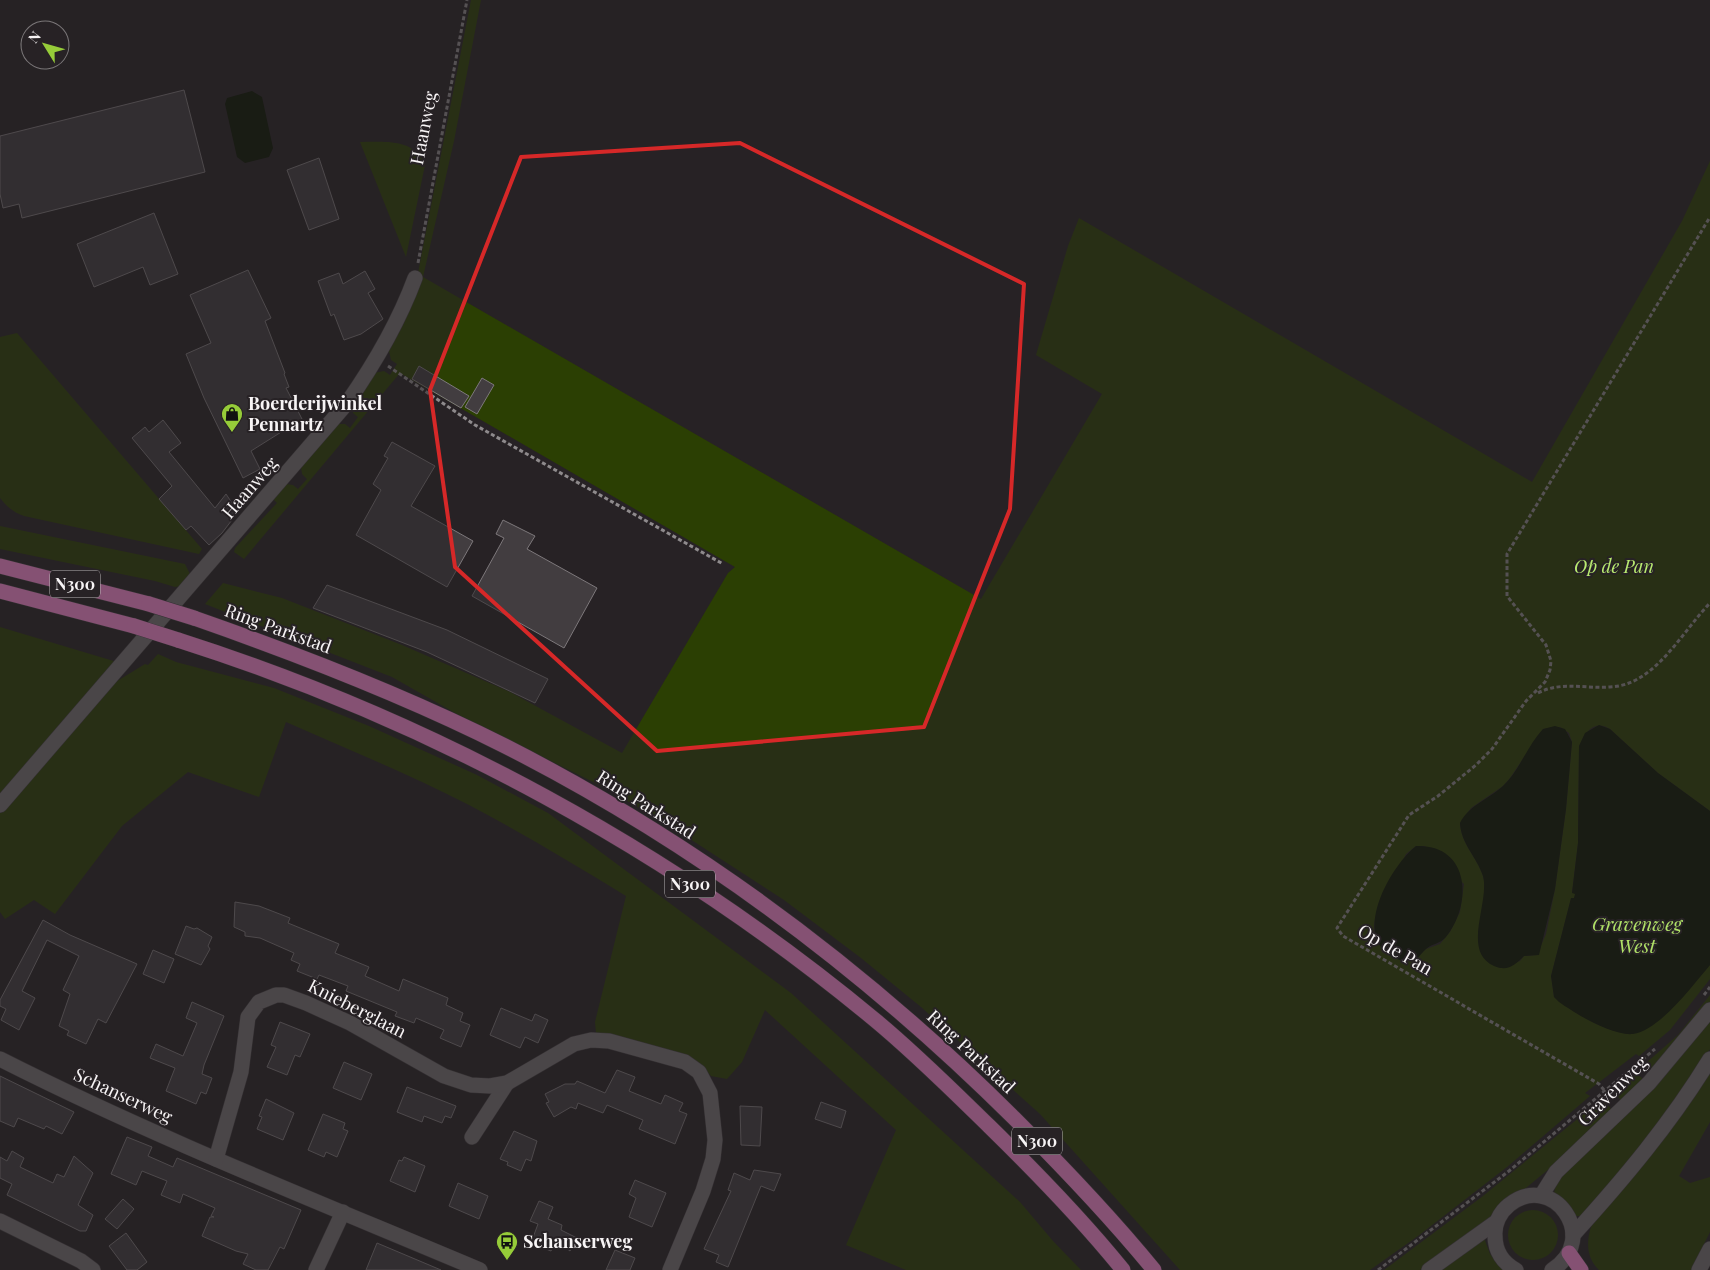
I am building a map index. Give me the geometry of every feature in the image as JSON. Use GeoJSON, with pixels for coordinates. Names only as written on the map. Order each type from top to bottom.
{"type":"FeatureCollection","features":[{"type":"Feature","properties":{"kind":"highway","name":"Ring Parkstad"},"geometry":{"type":"LineString","coordinates":[[0,566],[149,604],[194,618],[375,686],[480,734],[579,786],[709,866],[831,953],[951,1058],[1073,1177],[1154,1270]]}},
{"type":"Feature","properties":{"kind":"highway","name":"N300"},"geometry":{"type":"LineString","coordinates":[[0,591],[134,626],[178,640],[233,658],[354,704],[488,766],[566,808],[650,858],[738,916],[815,972],[916,1056],[1062,1200],[1123,1270]]}},
{"type":"Feature","properties":{"kind":"highway"},"geometry":{"type":"LineString","coordinates":[[1569,1253],[1581,1270]]}},
{"type":"Feature","properties":{"kind":"street","name":"Haanweg"},"geometry":{"type":"LineString","coordinates":[[0,805],[347,403],[377,360],[405,304],[415,278]]}},
{"type":"Feature","properties":{"kind":"street","name":"Knieberglaan"},"geometry":{"type":"LineString","coordinates":[[216,1159],[240,1072],[248,1017],[259,1002],[276,995],[284,995],[306,1003],[350,1023],[459,1083],[490,1086],[507,1083],[574,1044],[591,1040],[609,1041],[685,1062],[699,1072],[710,1093],[715,1131],[714,1150],[702,1191],[670,1270]]}},
{"type":"Feature","properties":{"kind":"street","name":"Gravenweg"},"geometry":{"type":"LineString","coordinates":[[1541,1196],[1556,1172],[1648,1083],[1705,1006]]}},
{"type":"Feature","properties":{"kind":"street","name":"Schanserweg"},"geometry":{"type":"LineString","coordinates":[[0,1059],[99,1107],[216,1159],[480,1270]]}},
{"type":"Feature","properties":{"kind":"street"},"geometry":{"type":"LineString","coordinates":[[1573,1235],[1639,1160],[1679,1106],[1710,1059]]}},
{"type":"Feature","properties":{"kind":"street","name":"Knieberglaan"},"geometry":{"type":"LineString","coordinates":[[472,1137],[507,1083]]}},
{"type":"Feature","properties":{"kind":"street"},"geometry":{"type":"LineString","coordinates":[[1429,1270],[1496,1222],[1514,1201],[1522,1197],[1541,1196],[1558,1203],[1572,1226],[1573,1235],[1569,1253],[1552,1270]]}},
{"type":"Feature","properties":{"kind":"street"},"geometry":{"type":"LineString","coordinates":[[316,1270],[343,1212]]}},
{"type":"Feature","properties":{"kind":"street"},"geometry":{"type":"LineString","coordinates":[[0,1221],[81,1261],[93,1270]]}},
{"type":"Feature","properties":{"kind":"street"},"geometry":{"type":"LineString","coordinates":[[1496,1222],[1495,1242],[1498,1252],[1503,1260],[1516,1270]]}},
{"type":"Feature","properties":{"kind":"street"},"geometry":{"type":"LineString","coordinates":[[1699,1270],[1710,1249]]}},
{"type":"Feature","properties":{"kind":"path","name":"Haanweg"},"geometry":{"type":"LineString","coordinates":[[415,278],[467,0]]}},
{"type":"Feature","properties":{"kind":"path"},"geometry":{"type":"LineString","coordinates":[[1535,694],[1545,682],[1550,670],[1550,654],[1507,596],[1507,554],[1710,218]]}},
{"type":"Feature","properties":{"kind":"path"},"geometry":{"type":"LineString","coordinates":[[377,360],[475,425],[723,564]]}},
{"type":"Feature","properties":{"kind":"path"},"geometry":{"type":"LineString","coordinates":[[1535,694],[1545,689],[1563,686],[1612,687],[1624,686],[1638,680],[1651,671],[1710,603]]}},
{"type":"Feature","properties":{"kind":"path","name":"Op de Pan"},"geometry":{"type":"LineString","coordinates":[[1535,694],[1526,701],[1492,749],[1476,765],[1438,796],[1409,815],[1337,928],[1343,936],[1598,1084],[1604,1090]]}},
{"type":"Feature","properties":{"kind":"path"},"geometry":{"type":"LineString","coordinates":[[1705,1006],[1710,987]]}},
{"type":"Feature","properties":{"kind":"path"},"geometry":{"type":"LineString","coordinates":[[1378,1270],[1509,1171],[1657,1047]]}},
{"type":"Feature","properties":{"kind":"highlighted area"},"geometry":{"type":"Polygon","coordinates":[[[740,143],[1024,284],[1010,509],[924,727],[657,751],[455,567],[430,390],[521,157],[740,143]]]}},
{"type":"Feature","properties":{"kind":"green space"},"geometry":{"type":"Polygon","coordinates":[[[471,0],[481,0],[454,141],[423,277],[981,599],[1102,394],[1036,355],[1068,246],[1079,218],[1532,482],[1682,221],[1710,161],[1710,811],[1658,773],[1610,729],[1599,725],[1587,732],[1579,747],[1578,843],[1572,892],[1576,894],[1571,899],[1551,976],[1554,997],[1562,1003],[1600,1025],[1631,1034],[1670,1009],[1710,965],[1710,979],[1670,1030],[1639,1056],[1636,1054],[1585,1093],[1590,1096],[1507,1167],[1418,1236],[1370,1270],[1180,1270],[1040,1114],[921,1007],[861,958],[784,900],[670,826],[603,787],[457,714],[392,677],[205,604],[223,583],[282,598],[402,645],[510,692],[622,753],[728,573],[735,567],[400,373],[244,559],[234,552],[235,548],[277,503],[273,499],[286,484],[293,485],[298,489],[307,479],[302,474],[301,467],[337,424],[345,424],[350,428],[358,417],[353,413],[352,405],[374,373],[384,371],[390,375],[397,364],[391,360],[389,351],[404,323],[418,273],[471,0]],[[1560,727],[1543,729],[1503,786],[1471,808],[1460,823],[1466,844],[1483,876],[1485,888],[1479,928],[1481,952],[1488,962],[1501,968],[1520,961],[1524,956],[1537,955],[1546,934],[1555,889],[1566,809],[1572,742],[1569,733],[1560,727]],[[1416,846],[1406,854],[1376,915],[1374,926],[1374,935],[1381,947],[1387,952],[1413,961],[1426,949],[1440,944],[1450,932],[1460,912],[1464,884],[1425,846],[1416,846]]]}},
{"type":"Feature","properties":{"kind":"green space"},"geometry":{"type":"Polygon","coordinates":[[[360,142],[398,143],[414,150],[425,165],[406,257],[360,142]]]}},
{"type":"Feature","properties":{"kind":"green space"},"geometry":{"type":"Polygon","coordinates":[[[17,333],[202,549],[199,554],[24,516],[13,511],[0,498],[0,337],[17,333]]]}},
{"type":"Feature","properties":{"kind":"green space"},"geometry":{"type":"Polygon","coordinates":[[[0,526],[185,564],[190,574],[181,586],[175,587],[155,581],[0,549],[0,526]]]}},
{"type":"Feature","properties":{"kind":"green space"},"geometry":{"type":"Polygon","coordinates":[[[0,627],[117,662],[0,796],[0,627]]]}},
{"type":"Feature","properties":{"kind":"green space"},"geometry":{"type":"Polygon","coordinates":[[[158,654],[176,662],[274,688],[369,726],[477,775],[548,813],[791,993],[1020,1202],[1081,1270],[906,1270],[846,1245],[896,1130],[765,1010],[742,1062],[727,1079],[711,1076],[705,1069],[596,1033],[595,1022],[626,896],[548,849],[469,805],[401,772],[286,722],[259,797],[188,772],[122,826],[55,914],[34,900],[5,919],[0,912],[0,812],[114,683],[145,664],[148,665],[158,654]]]}},
{"type":"Feature","properties":{"kind":"green space"},"geometry":{"type":"Polygon","coordinates":[[[1710,995],[1710,1002],[1652,1069],[1646,1063],[1678,1035],[1710,995]]]}},
{"type":"Feature","properties":{"kind":"green space"},"geometry":{"type":"Polygon","coordinates":[[[1710,1017],[1710,1049],[1670,1109],[1598,1198],[1580,1216],[1576,1216],[1567,1203],[1554,1193],[1557,1180],[1710,1017]]]}},
{"type":"Feature","properties":{"kind":"green space"},"geometry":{"type":"Polygon","coordinates":[[[1710,1068],[1710,1122],[1679,1176],[1690,1183],[1710,1177],[1710,1232],[1691,1270],[1599,1270],[1589,1254],[1588,1248],[1592,1224],[1710,1068]]]}},
{"type":"Feature","properties":{"kind":"green space"},"geometry":{"type":"Polygon","coordinates":[[[1635,1072],[1643,1079],[1622,1101],[1612,1091],[1635,1072]]]}},
{"type":"Feature","properties":{"kind":"green space"},"geometry":{"type":"Polygon","coordinates":[[[1602,1099],[1613,1111],[1555,1164],[1521,1192],[1501,1204],[1489,1218],[1420,1270],[1384,1270],[1483,1196],[1602,1099]]]}},
{"type":"Feature","properties":{"kind":"green space"},"geometry":{"type":"Polygon","coordinates":[[[1528,1210],[1538,1210],[1551,1217],[1558,1230],[1558,1240],[1551,1253],[1538,1260],[1528,1260],[1519,1256],[1512,1249],[1508,1240],[1508,1230],[1512,1221],[1519,1214],[1528,1210]]]}},
{"type":"Feature","properties":{"kind":"green space"},"geometry":{"type":"Polygon","coordinates":[[[1484,1238],[1490,1254],[1503,1270],[1439,1270],[1484,1238]]]}},
{"type":"Feature","properties":{"kind":"water"},"geometry":{"type":"Polygon","coordinates":[[[252,91],[262,97],[273,148],[269,157],[245,163],[237,157],[225,104],[227,98],[252,91]]]}},
{"type":"Feature","properties":{"kind":"water","name":"Gravenweg West"},"geometry":{"type":"Polygon","coordinates":[[[1599,725],[1610,729],[1658,773],[1710,811],[1710,965],[1665,1016],[1643,1031],[1633,1034],[1624,1034],[1605,1028],[1584,1018],[1559,1002],[1554,997],[1551,976],[1571,898],[1574,898],[1575,894],[1572,893],[1578,843],[1579,746],[1585,733],[1599,725]]]}},
{"type":"Feature","properties":{"kind":"water","name":"Gravenweg West"},"geometry":{"type":"Polygon","coordinates":[[[1555,726],[1565,729],[1572,742],[1566,809],[1555,889],[1539,955],[1524,956],[1511,967],[1499,968],[1484,959],[1479,949],[1478,938],[1484,887],[1483,876],[1466,844],[1460,823],[1469,811],[1498,791],[1509,780],[1543,729],[1555,726]]]}},
{"type":"Feature","properties":{"kind":"water"},"geometry":{"type":"Polygon","coordinates":[[[1416,846],[1434,848],[1447,855],[1456,865],[1461,878],[1463,893],[1455,924],[1446,937],[1429,947],[1415,960],[1405,961],[1390,956],[1377,940],[1375,927],[1376,912],[1388,881],[1397,867],[1416,846]]]}},
{"type":"Feature","properties":{"kind":"building"},"geometry":{"type":"Polygon","coordinates":[[[184,90],[205,172],[22,218],[19,204],[3,208],[0,194],[0,136],[184,90]]]}},
{"type":"Feature","properties":{"kind":"building"},"geometry":{"type":"Polygon","coordinates":[[[319,158],[339,219],[309,230],[287,170],[319,158]]]}},
{"type":"Feature","properties":{"kind":"building"},"geometry":{"type":"Polygon","coordinates":[[[154,213],[178,274],[150,285],[143,267],[94,287],[77,244],[154,213]]]}},
{"type":"Feature","properties":{"kind":"building"},"geometry":{"type":"Polygon","coordinates":[[[248,270],[271,318],[265,321],[285,373],[289,387],[286,388],[302,419],[251,451],[260,469],[243,478],[204,398],[186,354],[211,343],[190,295],[248,270]]]}},
{"type":"Feature","properties":{"kind":"building"},"geometry":{"type":"Polygon","coordinates":[[[365,271],[375,289],[368,293],[383,319],[361,334],[344,340],[334,314],[331,316],[318,281],[339,273],[343,284],[365,271]]]}},
{"type":"Feature","properties":{"kind":"building"},"geometry":{"type":"Polygon","coordinates":[[[419,366],[469,396],[461,408],[412,379],[419,366]]]}},
{"type":"Feature","properties":{"kind":"building"},"geometry":{"type":"Polygon","coordinates":[[[482,378],[494,385],[477,414],[465,407],[482,378]]]}},
{"type":"Feature","properties":{"kind":"building"},"geometry":{"type":"Polygon","coordinates":[[[163,420],[181,443],[169,452],[215,508],[226,494],[238,512],[222,533],[209,545],[191,526],[186,530],[159,499],[172,486],[132,438],[145,427],[149,432],[163,420]]]}},
{"type":"Feature","properties":{"kind":"building"},"geometry":{"type":"Polygon","coordinates":[[[392,442],[435,466],[411,506],[473,541],[447,587],[356,535],[381,490],[373,484],[388,458],[384,456],[392,442]]]}},
{"type":"Feature","properties":{"kind":"building"},"geometry":{"type":"Polygon","coordinates":[[[503,520],[535,536],[527,549],[597,588],[564,648],[472,596],[504,538],[496,534],[503,520]]]}},
{"type":"Feature","properties":{"kind":"building"},"geometry":{"type":"Polygon","coordinates":[[[327,585],[447,630],[548,679],[535,703],[427,652],[313,608],[327,585]]]}},
{"type":"Feature","properties":{"kind":"building"},"geometry":{"type":"Polygon","coordinates":[[[235,902],[259,906],[290,918],[288,923],[339,944],[335,953],[369,967],[365,976],[399,991],[403,979],[448,998],[446,1005],[463,1013],[460,1021],[470,1025],[461,1047],[440,1038],[444,1030],[416,1018],[414,1023],[395,1016],[397,1012],[346,991],[348,986],[319,975],[317,979],[297,971],[300,964],[291,960],[294,953],[260,938],[245,936],[245,932],[234,927],[235,902]]]}},
{"type":"Feature","properties":{"kind":"building"},"geometry":{"type":"Polygon","coordinates":[[[43,920],[70,935],[137,964],[106,1023],[98,1019],[86,1044],[67,1035],[69,1031],[59,1026],[70,994],[63,990],[79,956],[47,940],[22,991],[35,998],[19,1030],[1,1020],[6,1009],[0,1006],[0,1000],[43,920]]]}},
{"type":"Feature","properties":{"kind":"building"},"geometry":{"type":"Polygon","coordinates":[[[186,926],[194,929],[197,928],[212,937],[208,946],[210,949],[201,965],[175,954],[186,926]]]}},
{"type":"Feature","properties":{"kind":"building"},"geometry":{"type":"Polygon","coordinates":[[[153,950],[174,959],[164,983],[143,974],[153,950]]]}},
{"type":"Feature","properties":{"kind":"building"},"geometry":{"type":"Polygon","coordinates":[[[192,1002],[224,1016],[202,1074],[212,1078],[206,1094],[201,1092],[196,1104],[166,1091],[175,1068],[150,1058],[156,1044],[183,1056],[197,1023],[186,1018],[192,1002]]]}},
{"type":"Feature","properties":{"kind":"building"},"geometry":{"type":"Polygon","coordinates":[[[501,1008],[532,1021],[535,1014],[548,1020],[538,1043],[525,1037],[520,1048],[490,1035],[501,1008]]]}},
{"type":"Feature","properties":{"kind":"building"},"geometry":{"type":"Polygon","coordinates":[[[280,1022],[310,1034],[300,1057],[295,1055],[287,1075],[267,1067],[276,1047],[271,1045],[280,1022]]]}},
{"type":"Feature","properties":{"kind":"building"},"geometry":{"type":"Polygon","coordinates":[[[344,1062],[372,1074],[361,1100],[333,1088],[344,1062]]]}},
{"type":"Feature","properties":{"kind":"building"},"geometry":{"type":"Polygon","coordinates":[[[617,1070],[635,1077],[629,1091],[661,1104],[665,1095],[683,1103],[679,1111],[687,1114],[675,1144],[639,1129],[643,1120],[607,1105],[603,1113],[578,1103],[576,1109],[571,1107],[554,1117],[546,1103],[549,1102],[545,1094],[565,1084],[575,1084],[577,1081],[605,1093],[617,1070]]]}},
{"type":"Feature","properties":{"kind":"building"},"geometry":{"type":"Polygon","coordinates":[[[0,1076],[74,1112],[62,1134],[46,1126],[44,1129],[18,1118],[14,1127],[0,1121],[0,1076]]]}},
{"type":"Feature","properties":{"kind":"building"},"geometry":{"type":"Polygon","coordinates":[[[407,1087],[456,1106],[451,1118],[445,1116],[442,1123],[424,1116],[422,1122],[397,1112],[407,1087]]]}},
{"type":"Feature","properties":{"kind":"building"},"geometry":{"type":"Polygon","coordinates":[[[266,1099],[294,1113],[283,1140],[257,1129],[262,1117],[259,1116],[266,1099]]]}},
{"type":"Feature","properties":{"kind":"building"},"geometry":{"type":"Polygon","coordinates":[[[821,1102],[846,1111],[841,1128],[815,1119],[821,1102]]]}},
{"type":"Feature","properties":{"kind":"building"},"geometry":{"type":"Polygon","coordinates":[[[740,1106],[762,1107],[760,1146],[741,1145],[740,1106]]]}},
{"type":"Feature","properties":{"kind":"building"},"geometry":{"type":"Polygon","coordinates":[[[323,1114],[345,1123],[343,1129],[348,1131],[337,1157],[326,1152],[324,1157],[308,1150],[323,1114]]]}},
{"type":"Feature","properties":{"kind":"building"},"geometry":{"type":"Polygon","coordinates":[[[514,1131],[537,1141],[531,1161],[526,1159],[521,1171],[507,1165],[508,1162],[500,1159],[514,1131]]]}},
{"type":"Feature","properties":{"kind":"building"},"geometry":{"type":"Polygon","coordinates":[[[127,1137],[152,1147],[148,1156],[173,1167],[177,1158],[301,1210],[284,1249],[280,1247],[268,1270],[256,1270],[243,1264],[248,1254],[236,1251],[202,1236],[210,1217],[214,1217],[211,1216],[215,1208],[183,1194],[180,1203],[161,1195],[167,1181],[142,1171],[136,1185],[111,1174],[127,1137]]]}},
{"type":"Feature","properties":{"kind":"building"},"geometry":{"type":"Polygon","coordinates":[[[12,1151],[24,1158],[20,1167],[53,1183],[57,1174],[64,1177],[74,1156],[93,1173],[78,1205],[93,1215],[86,1231],[80,1231],[7,1195],[12,1184],[0,1178],[0,1157],[7,1161],[12,1151]]]}},
{"type":"Feature","properties":{"kind":"building"},"geometry":{"type":"Polygon","coordinates":[[[404,1157],[425,1166],[415,1192],[390,1181],[399,1160],[402,1161],[404,1157]]]}},
{"type":"Feature","properties":{"kind":"building"},"geometry":{"type":"Polygon","coordinates":[[[754,1170],[781,1174],[774,1191],[761,1186],[728,1267],[716,1262],[719,1255],[704,1249],[731,1191],[728,1190],[734,1173],[750,1180],[754,1170]]]}},
{"type":"Feature","properties":{"kind":"building"},"geometry":{"type":"Polygon","coordinates":[[[635,1180],[666,1193],[652,1227],[629,1217],[636,1198],[629,1194],[635,1180]]]}},
{"type":"Feature","properties":{"kind":"building"},"geometry":{"type":"Polygon","coordinates":[[[458,1183],[488,1196],[479,1219],[449,1206],[458,1183]]]}},
{"type":"Feature","properties":{"kind":"building"},"geometry":{"type":"Polygon","coordinates":[[[123,1199],[134,1209],[117,1229],[105,1219],[123,1199]]]}},
{"type":"Feature","properties":{"kind":"building"},"geometry":{"type":"Polygon","coordinates":[[[539,1201],[553,1207],[548,1219],[562,1225],[561,1230],[577,1238],[570,1251],[556,1240],[551,1251],[531,1243],[538,1224],[530,1221],[539,1201]]]}},
{"type":"Feature","properties":{"kind":"building"},"geometry":{"type":"Polygon","coordinates":[[[126,1233],[147,1262],[137,1270],[127,1270],[109,1246],[126,1233]]]}},
{"type":"Feature","properties":{"kind":"building"},"geometry":{"type":"Polygon","coordinates":[[[377,1243],[441,1270],[366,1270],[377,1243]]]}},
{"type":"Feature","properties":{"kind":"building"},"geometry":{"type":"Polygon","coordinates":[[[615,1250],[635,1258],[630,1270],[606,1270],[615,1250]]]}},
{"type":"Feature","properties":{"kind":"place","name":"Boerderijwinkel Pennartz"},"geometry":{"type":"Point","coordinates":[232,433]}},
{"type":"Feature","properties":{"kind":"place","name":"Schanserweg"},"geometry":{"type":"Point","coordinates":[507,1261]}}]}
